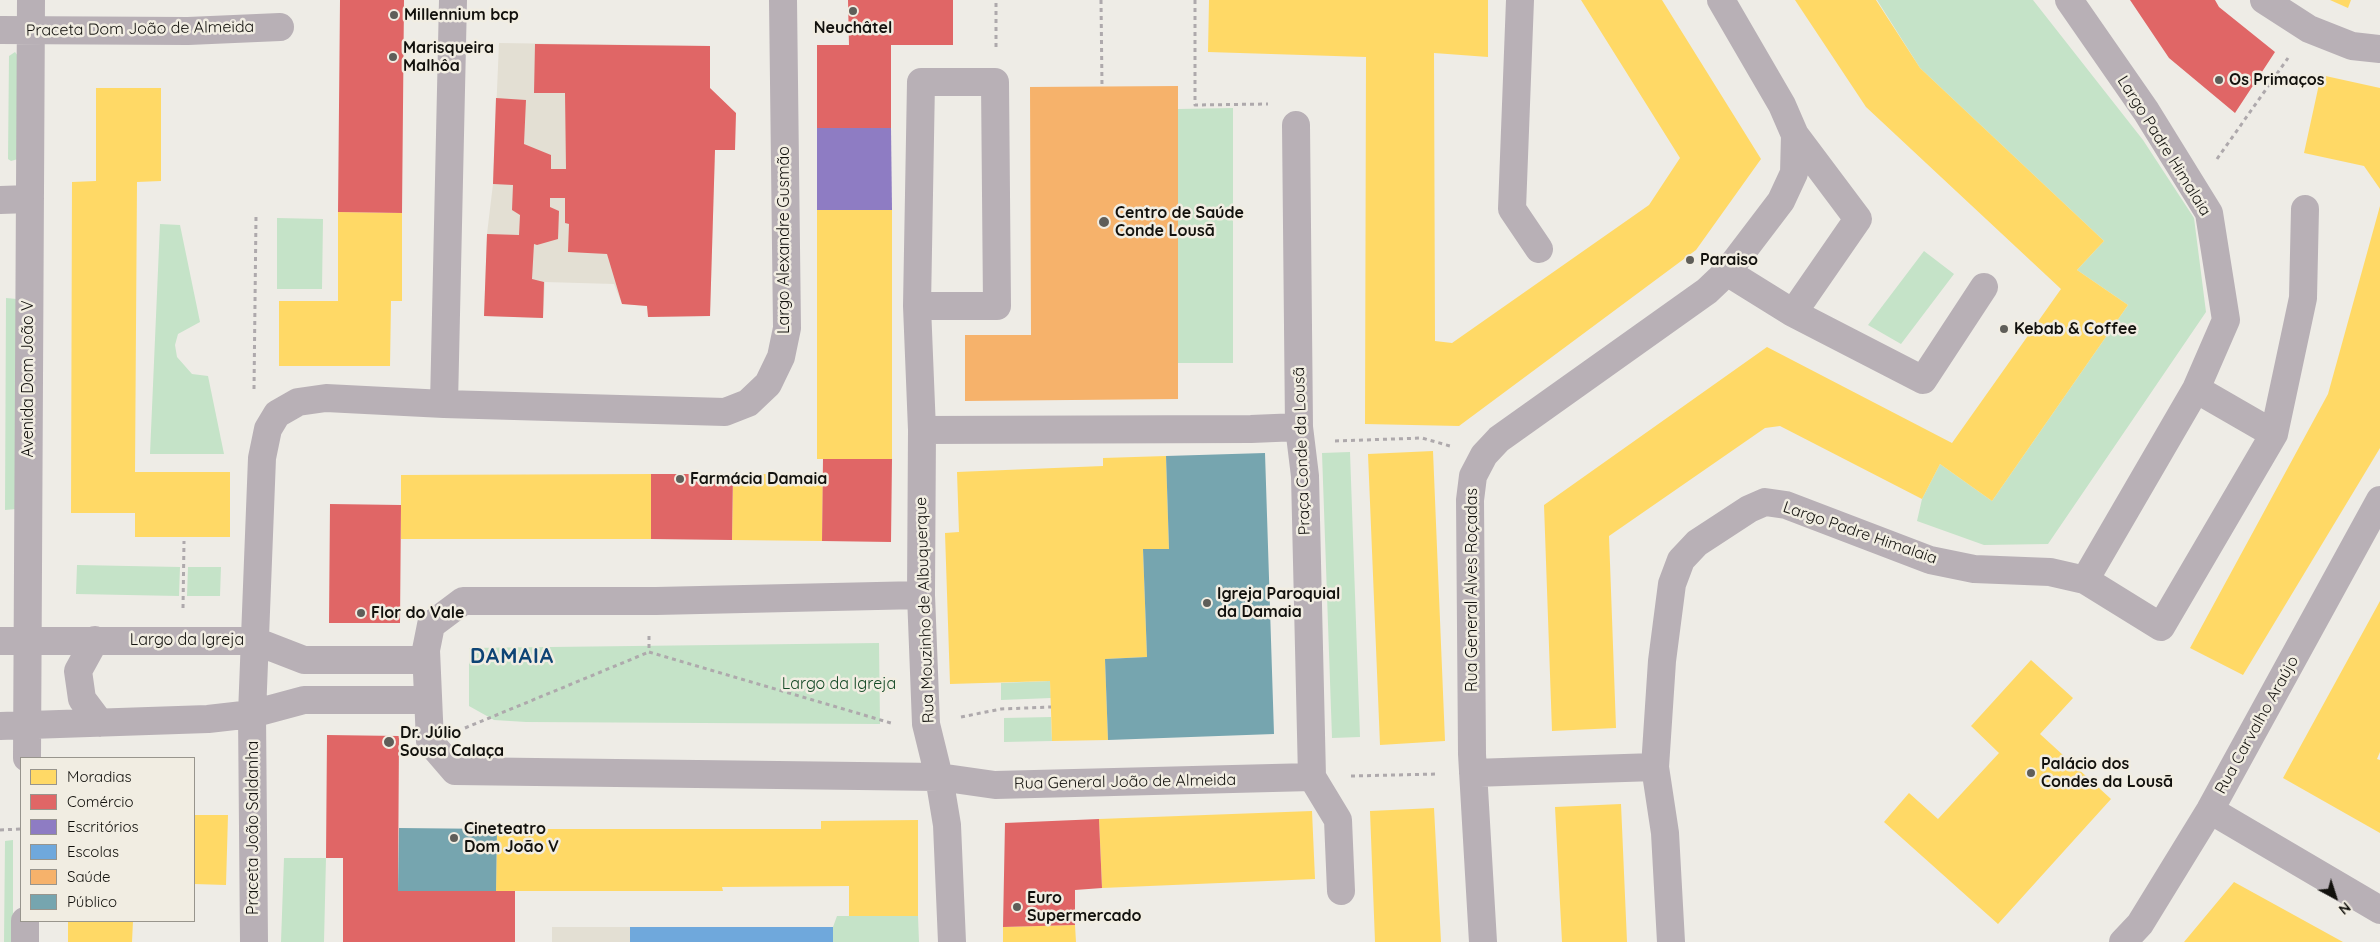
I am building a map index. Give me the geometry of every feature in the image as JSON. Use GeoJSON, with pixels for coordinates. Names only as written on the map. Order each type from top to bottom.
{"type":"FeatureCollection","features":[{"type":"Feature","properties":{"kind":"street","name":"Avenida Dom João V"},"geometry":{"type":"LineString","coordinates":[[26,757],[13,726],[27,641],[31,0]]}},
{"type":"Feature","properties":{"kind":"street"},"geometry":{"type":"LineString","coordinates":[[444,404],[452,0]]}},
{"type":"Feature","properties":{"kind":"street","name":"Largo Alexandre Gusmão"},"geometry":{"type":"LineString","coordinates":[[255,641],[262,458],[268,430],[277,414],[298,402],[326,398],[444,404],[725,412],[748,403],[768,384],[781,356],[787,328],[783,0]]}},
{"type":"Feature","properties":{"kind":"street"},"geometry":{"type":"LineString","coordinates":[[1520,0],[1512,209],[1539,249]]}},
{"type":"Feature","properties":{"kind":"street"},"geometry":{"type":"LineString","coordinates":[[1721,0],[1782,104],[1795,135],[1858,219],[1793,313]]}},
{"type":"Feature","properties":{"kind":"street","name":"Largo Padre Himalaia"},"geometry":{"type":"LineString","coordinates":[[2069,0],[2146,112],[2209,213],[2226,320],[2196,389],[2085,580]]}},
{"type":"Feature","properties":{"kind":"street"},"geometry":{"type":"LineString","coordinates":[[2264,0],[2309,29],[2352,46],[2380,49]]}},
{"type":"Feature","properties":{"kind":"street","name":"Praceta Dom João de Almeida"},"geometry":{"type":"LineString","coordinates":[[0,30],[188,31],[280,27]]}},
{"type":"Feature","properties":{"kind":"street","name":"Rua Mouzinho de Albuquerque"},"geometry":{"type":"LineString","coordinates":[[952,942],[948,824],[926,724],[922,595],[922,430],[917,306],[921,82],[995,82]]}},
{"type":"Feature","properties":{"kind":"street"},"geometry":{"type":"LineString","coordinates":[[917,306],[997,306],[995,82]]}},
{"type":"Feature","properties":{"kind":"street","name":"Praça Conde da Lousã"},"geometry":{"type":"LineString","coordinates":[[1296,125],[1299,427],[1305,476],[1312,777]]}},
{"type":"Feature","properties":{"kind":"street","name":"Rua General Alves Roçadas"},"geometry":{"type":"LineString","coordinates":[[1483,942],[1473,773],[1470,510],[1473,476],[1484,455],[1499,439],[1707,291],[1727,272],[1781,201],[1794,173],[1795,135]]}},
{"type":"Feature","properties":{"kind":"street"},"geometry":{"type":"LineString","coordinates":[[0,200],[30,198]]}},
{"type":"Feature","properties":{"kind":"street","name":"Largo Padre Himalaia"},"geometry":{"type":"LineString","coordinates":[[1671,942],[1665,833],[1655,767],[1662,661],[1672,584],[1681,560],[1697,543],[1749,508],[1765,502],[1786,505],[1930,560],[1974,568],[2050,572],[2085,580],[2161,627],[2274,434],[2304,298],[2305,209]]}},
{"type":"Feature","properties":{"kind":"street"},"geometry":{"type":"LineString","coordinates":[[1727,272],[1793,313],[1924,380],[1984,287]]}},
{"type":"Feature","properties":{"kind":"street"},"geometry":{"type":"LineString","coordinates":[[2196,389],[2274,434]]}},
{"type":"Feature","properties":{"kind":"street"},"geometry":{"type":"LineString","coordinates":[[922,430],[1251,429],[1299,427]]}},
{"type":"Feature","properties":{"kind":"street","name":"Rua Carvalho Araújo"},"geometry":{"type":"LineString","coordinates":[[2123,942],[2140,924],[2210,810],[2380,500]]}},
{"type":"Feature","properties":{"kind":"street"},"geometry":{"type":"LineString","coordinates":[[922,595],[463,601],[431,625],[426,650],[430,742],[455,772],[939,777]]}},
{"type":"Feature","properties":{"kind":"street"},"geometry":{"type":"LineString","coordinates":[[94,640],[78,671],[82,699],[100,723]]}},
{"type":"Feature","properties":{"kind":"street","name":"Largo da Igreja"},"geometry":{"type":"LineString","coordinates":[[0,641],[255,641],[304,660],[426,660]]}},
{"type":"Feature","properties":{"kind":"street","name":"Praceta João Saldanha"},"geometry":{"type":"LineString","coordinates":[[254,942],[252,714],[255,641]]}},
{"type":"Feature","properties":{"kind":"street"},"geometry":{"type":"LineString","coordinates":[[13,726],[182,721],[252,714],[304,700],[427,700]]}},
{"type":"Feature","properties":{"kind":"street"},"geometry":{"type":"LineString","coordinates":[[1473,773],[1655,767]]}},
{"type":"Feature","properties":{"kind":"street","name":"Rua General João de Almeida"},"geometry":{"type":"LineString","coordinates":[[939,777],[995,785],[1312,777]]}},
{"type":"Feature","properties":{"kind":"street"},"geometry":{"type":"LineString","coordinates":[[1312,777],[1338,820],[1341,891]]}},
{"type":"Feature","properties":{"kind":"street"},"geometry":{"type":"LineString","coordinates":[[2210,810],[2380,910]]}},
{"type":"Feature","properties":{"kind":"street"},"geometry":{"type":"LineString","coordinates":[[25,922],[25,942]]}},
{"type":"Feature","properties":{"kind":"path"},"geometry":{"type":"LineString","coordinates":[[995,82],[996,0]]}},
{"type":"Feature","properties":{"kind":"path"},"geometry":{"type":"LineString","coordinates":[[1101,0],[1102,86]]}},
{"type":"Feature","properties":{"kind":"path"},"geometry":{"type":"LineString","coordinates":[[1195,0],[1195,105],[1235,104]]}},
{"type":"Feature","properties":{"kind":"path"},"geometry":{"type":"LineString","coordinates":[[2195,190],[2309,29]]}},
{"type":"Feature","properties":{"kind":"path"},"geometry":{"type":"LineString","coordinates":[[256,216],[253,386],[268,430]]}},
{"type":"Feature","properties":{"kind":"path"},"geometry":{"type":"LineString","coordinates":[[1334,441],[1422,438]]}},
{"type":"Feature","properties":{"kind":"path"},"geometry":{"type":"LineString","coordinates":[[182,640],[184,541]]}},
{"type":"Feature","properties":{"kind":"path"},"geometry":{"type":"LineString","coordinates":[[649,652],[650,600]]}},
{"type":"Feature","properties":{"kind":"path"},"geometry":{"type":"LineString","coordinates":[[430,742],[649,652],[891,723],[904,777]]}},
{"type":"Feature","properties":{"kind":"path"},"geometry":{"type":"LineString","coordinates":[[926,724],[1001,709],[1051,707]]}},
{"type":"Feature","properties":{"kind":"path"},"geometry":{"type":"LineString","coordinates":[[1312,777],[1473,773]]}},
{"type":"Feature","properties":{"kind":"path"},"geometry":{"type":"LineString","coordinates":[[0,830],[20,830]]}},
{"type":"Feature","properties":{"kind":"shaded area"},"geometry":{"type":"Polygon","coordinates":[[[499,43],[710,46],[710,88],[715,150],[710,316],[648,317],[647,306],[622,304],[614,284],[545,282],[543,318],[484,316],[487,234],[493,184],[499,43]]]}},
{"type":"Feature","properties":{"kind":"shaded area"},"geometry":{"type":"Polygon","coordinates":[[[552,927],[833,927],[833,942],[552,942],[552,927]]]}},
{"type":"Feature","properties":{"kind":"green space"},"geometry":{"type":"Polygon","coordinates":[[[1877,0],[2033,0],[2143,140],[2194,218],[2206,312],[2048,544],[1984,545],[1917,521],[1922,499],[1940,464],[1992,501],[2128,305],[2077,270],[2104,241],[1920,68],[1877,0]]]}},
{"type":"Feature","properties":{"kind":"green space"},"geometry":{"type":"Polygon","coordinates":[[[15,52],[18,56],[18,159],[11,161],[8,159],[9,56],[15,52]]]}},
{"type":"Feature","properties":{"kind":"green space"},"geometry":{"type":"Polygon","coordinates":[[[1233,108],[1233,363],[1178,363],[1178,109],[1233,108]]]}},
{"type":"Feature","properties":{"kind":"green space"},"geometry":{"type":"Polygon","coordinates":[[[277,218],[323,219],[322,289],[277,289],[277,218]]]}},
{"type":"Feature","properties":{"kind":"green space"},"geometry":{"type":"Polygon","coordinates":[[[160,224],[180,225],[200,322],[178,334],[175,345],[177,357],[192,374],[208,376],[224,454],[150,454],[160,224]]]}},
{"type":"Feature","properties":{"kind":"green space"},"geometry":{"type":"Polygon","coordinates":[[[1924,251],[1954,274],[1901,344],[1868,325],[1924,251]]]}},
{"type":"Feature","properties":{"kind":"green space"},"geometry":{"type":"Polygon","coordinates":[[[6,298],[17,299],[16,509],[5,510],[6,298]]]}},
{"type":"Feature","properties":{"kind":"green space"},"geometry":{"type":"Polygon","coordinates":[[[1350,452],[1360,737],[1332,738],[1322,453],[1350,452]]]}},
{"type":"Feature","properties":{"kind":"green space"},"geometry":{"type":"Polygon","coordinates":[[[77,565],[180,567],[179,596],[76,594],[77,565]]]}},
{"type":"Feature","properties":{"kind":"green space"},"geometry":{"type":"Polygon","coordinates":[[[188,567],[221,567],[220,596],[187,596],[188,567]]]}},
{"type":"Feature","properties":{"kind":"green space","name":"Largo da Igreja"},"geometry":{"type":"Polygon","coordinates":[[[879,643],[880,724],[526,722],[494,720],[469,706],[469,648],[879,643]]]}},
{"type":"Feature","properties":{"kind":"green space"},"geometry":{"type":"Polygon","coordinates":[[[1050,681],[1051,698],[1001,700],[1001,683],[1050,681]]]}},
{"type":"Feature","properties":{"kind":"green space"},"geometry":{"type":"Polygon","coordinates":[[[1051,717],[1052,741],[1004,742],[1004,718],[1051,717]]]}},
{"type":"Feature","properties":{"kind":"green space"},"geometry":{"type":"Polygon","coordinates":[[[13,840],[13,942],[4,942],[5,841],[13,840]]]}},
{"type":"Feature","properties":{"kind":"green space"},"geometry":{"type":"Polygon","coordinates":[[[284,858],[326,858],[324,942],[281,942],[284,858]]]}},
{"type":"Feature","properties":{"kind":"green space"},"geometry":{"type":"Polygon","coordinates":[[[837,916],[918,916],[919,942],[833,942],[833,927],[837,916]]]}},
{"type":"Feature","properties":{"kind":"building: Moradias"},"geometry":{"type":"Polygon","coordinates":[[[1209,0],[1488,0],[1488,57],[1434,53],[1435,341],[1452,343],[1649,205],[1680,158],[1581,0],[1662,0],[1761,159],[1696,250],[1459,426],[1365,424],[1366,57],[1208,52],[1209,0]]]}},
{"type":"Feature","properties":{"kind":"building: Moradias"},"geometry":{"type":"Polygon","coordinates":[[[1795,0],[1876,0],[1920,68],[2104,241],[2077,270],[2128,305],[1992,501],[1940,464],[1922,499],[1780,426],[1765,428],[1609,536],[1616,728],[1552,731],[1544,505],[1767,347],[1952,443],[2061,289],[1866,107],[1795,0]]]}},
{"type":"Feature","properties":{"kind":"building: Moradias"},"geometry":{"type":"Polygon","coordinates":[[[2330,0],[2351,0],[2348,8],[2330,0]]]}},
{"type":"Feature","properties":{"kind":"building: Moradias"},"geometry":{"type":"Polygon","coordinates":[[[2321,75],[2380,88],[2380,189],[2364,166],[2304,153],[2321,75]]]}},
{"type":"Feature","properties":{"kind":"building: Moradias"},"geometry":{"type":"Polygon","coordinates":[[[96,88],[161,88],[161,181],[137,182],[135,472],[230,472],[230,537],[135,537],[135,513],[71,513],[72,182],[96,181],[96,88]]]}},
{"type":"Feature","properties":{"kind":"building: Moradias"},"geometry":{"type":"Polygon","coordinates":[[[2380,206],[2380,448],[2243,675],[2190,648],[2328,394],[2380,206]]]}},
{"type":"Feature","properties":{"kind":"building: Moradias"},"geometry":{"type":"Polygon","coordinates":[[[817,210],[892,210],[892,459],[817,459],[817,210]]]}},
{"type":"Feature","properties":{"kind":"building: Moradias"},"geometry":{"type":"Polygon","coordinates":[[[338,212],[402,213],[402,301],[391,301],[390,366],[279,366],[279,301],[338,301],[338,212]]]}},
{"type":"Feature","properties":{"kind":"building: Moradias"},"geometry":{"type":"Polygon","coordinates":[[[1433,451],[1445,741],[1380,745],[1368,454],[1433,451]]]}},
{"type":"Feature","properties":{"kind":"building: Moradias"},"geometry":{"type":"Polygon","coordinates":[[[1166,456],[1169,549],[1143,549],[1147,657],[1105,659],[1108,740],[1052,741],[1050,681],[950,684],[945,533],[959,532],[957,472],[1103,466],[1103,458],[1166,456]]]}},
{"type":"Feature","properties":{"kind":"building: Moradias"},"geometry":{"type":"Polygon","coordinates":[[[651,474],[651,539],[401,539],[401,475],[651,474]]]}},
{"type":"Feature","properties":{"kind":"building: Moradias"},"geometry":{"type":"Polygon","coordinates":[[[733,474],[823,474],[822,541],[732,540],[733,474]]]}},
{"type":"Feature","properties":{"kind":"building: Moradias"},"geometry":{"type":"Polygon","coordinates":[[[2380,601],[2380,752],[2377,759],[2380,760],[2380,833],[2283,778],[2380,601]]]}},
{"type":"Feature","properties":{"kind":"building: Moradias","name":"Palácio dos Condes da Lousã"},"geometry":{"type":"Polygon","coordinates":[[[2031,660],[2073,698],[2040,734],[2111,799],[1998,924],[1884,822],[1909,793],[1938,819],[1999,753],[1971,726],[2031,660]]]}},
{"type":"Feature","properties":{"kind":"building: Moradias"},"geometry":{"type":"Polygon","coordinates":[[[1621,804],[1627,942],[1562,942],[1555,807],[1621,804]]]}},
{"type":"Feature","properties":{"kind":"building: Moradias"},"geometry":{"type":"Polygon","coordinates":[[[1434,808],[1441,942],[1375,942],[1370,811],[1434,808]]]}},
{"type":"Feature","properties":{"kind":"building: Moradias"},"geometry":{"type":"Polygon","coordinates":[[[1312,811],[1315,879],[1102,888],[1099,819],[1312,811]]]}},
{"type":"Feature","properties":{"kind":"building: Moradias"},"geometry":{"type":"Polygon","coordinates":[[[195,815],[228,815],[226,885],[195,884],[195,815]]]}},
{"type":"Feature","properties":{"kind":"building: Moradias"},"geometry":{"type":"Polygon","coordinates":[[[918,820],[918,916],[849,916],[849,886],[722,887],[723,891],[496,891],[497,829],[821,829],[821,821],[918,820]]]}},
{"type":"Feature","properties":{"kind":"building: Moradias"},"geometry":{"type":"Polygon","coordinates":[[[2234,882],[2343,942],[2184,942],[2234,882]]]}},
{"type":"Feature","properties":{"kind":"building: Moradias"},"geometry":{"type":"Polygon","coordinates":[[[68,922],[133,922],[132,942],[68,942],[68,922]]]}},
{"type":"Feature","properties":{"kind":"building: Moradias"},"geometry":{"type":"Polygon","coordinates":[[[1075,925],[1076,942],[1003,942],[1003,927],[1075,925]]]}},
{"type":"Feature","properties":{"kind":"building: Comércio"},"geometry":{"type":"Polygon","coordinates":[[[340,0],[404,0],[402,213],[338,212],[340,0]]]}},
{"type":"Feature","properties":{"kind":"building: Comércio"},"geometry":{"type":"Polygon","coordinates":[[[848,0],[953,0],[953,45],[891,45],[891,128],[817,128],[817,45],[849,45],[848,0]]]}},
{"type":"Feature","properties":{"kind":"building: Comércio"},"geometry":{"type":"Polygon","coordinates":[[[2130,0],[2215,0],[2219,7],[2275,52],[2235,113],[2169,58],[2130,0]]]}},
{"type":"Feature","properties":{"kind":"building: Comércio"},"geometry":{"type":"Polygon","coordinates":[[[535,44],[710,46],[710,88],[736,113],[735,150],[715,150],[710,316],[648,317],[647,306],[622,304],[607,254],[568,252],[569,224],[565,223],[565,198],[550,198],[550,207],[559,211],[558,239],[537,245],[534,244],[532,279],[544,282],[543,318],[484,316],[487,234],[519,235],[520,215],[512,210],[513,185],[493,184],[496,98],[526,100],[524,144],[551,155],[551,169],[566,169],[565,93],[534,93],[535,44]]]}},
{"type":"Feature","properties":{"kind":"building: Comércio"},"geometry":{"type":"Polygon","coordinates":[[[823,459],[892,459],[891,542],[822,541],[823,459]]]}},
{"type":"Feature","properties":{"kind":"building: Comércio"},"geometry":{"type":"Polygon","coordinates":[[[651,474],[733,474],[732,540],[651,539],[651,474]]]}},
{"type":"Feature","properties":{"kind":"building: Comércio"},"geometry":{"type":"Polygon","coordinates":[[[330,504],[401,505],[400,623],[329,623],[330,504]]]}},
{"type":"Feature","properties":{"kind":"building: Comércio"},"geometry":{"type":"Polygon","coordinates":[[[327,735],[399,736],[398,891],[515,891],[515,942],[343,942],[343,858],[326,858],[327,735]]]}},
{"type":"Feature","properties":{"kind":"building: Comércio"},"geometry":{"type":"Polygon","coordinates":[[[1099,819],[1102,888],[1075,890],[1075,925],[1003,927],[1005,823],[1099,819]]]}},
{"type":"Feature","properties":{"kind":"building: Escritórios"},"geometry":{"type":"Polygon","coordinates":[[[817,128],[891,128],[892,210],[817,210],[817,128]]]}},
{"type":"Feature","properties":{"kind":"building: Escolas"},"geometry":{"type":"Polygon","coordinates":[[[630,927],[833,927],[833,942],[630,942],[630,927]]]}},
{"type":"Feature","properties":{"kind":"building: Saúde","name":"Centro de Saúde Conde Lousã"},"geometry":{"type":"Polygon","coordinates":[[[1178,86],[1178,399],[965,401],[965,335],[1031,335],[1030,87],[1178,86]]]}},
{"type":"Feature","properties":{"kind":"building: Público","name":"Igreja Paroquial da Damaia"},"geometry":{"type":"Polygon","coordinates":[[[1265,453],[1274,734],[1108,740],[1105,659],[1147,657],[1143,549],[1169,549],[1166,456],[1265,453]]]}},
{"type":"Feature","properties":{"kind":"building: Público"},"geometry":{"type":"Polygon","coordinates":[[[399,828],[497,829],[496,891],[398,891],[399,828]]]}},
{"type":"Feature","properties":{"kind":"place","name":"Neuchâtel"},"geometry":{"type":"Point","coordinates":[853,11]}},
{"type":"Feature","properties":{"kind":"place","name":"Millennium bcp"},"geometry":{"type":"Point","coordinates":[394,15]}},
{"type":"Feature","properties":{"kind":"place","name":"Marisqueira Malhôa"},"geometry":{"type":"Point","coordinates":[393,57]}},
{"type":"Feature","properties":{"kind":"place","name":"Os Primaços"},"geometry":{"type":"Point","coordinates":[2219,80]}},
{"type":"Feature","properties":{"kind":"place","name":"Centro de Saúde Conde Lousã"},"geometry":{"type":"Point","coordinates":[1104,222]}},
{"type":"Feature","properties":{"kind":"place","name":"Paraiso"},"geometry":{"type":"Point","coordinates":[1690,260]}},
{"type":"Feature","properties":{"kind":"place","name":"Kebab & Coffee"},"geometry":{"type":"Point","coordinates":[2004,329]}},
{"type":"Feature","properties":{"kind":"place","name":"Farmácia Damaia"},"geometry":{"type":"Point","coordinates":[680,479]}},
{"type":"Feature","properties":{"kind":"place","name":"Igreja Paroquial da Damaia"},"geometry":{"type":"Point","coordinates":[1207,603]}},
{"type":"Feature","properties":{"kind":"place","name":"Flor do Vale"},"geometry":{"type":"Point","coordinates":[361,613]}},
{"type":"Feature","properties":{"kind":"place","name":"Dr. Júlio Sousa Calaça"},"geometry":{"type":"Point","coordinates":[389,742]}},
{"type":"Feature","properties":{"kind":"place","name":"Palácio dos Condes da Lousã"},"geometry":{"type":"Point","coordinates":[2031,773]}},
{"type":"Feature","properties":{"kind":"place","name":"Cineteatro Dom João V"},"geometry":{"type":"Point","coordinates":[454,838]}},
{"type":"Feature","properties":{"kind":"place","name":"Euro Supermercado"},"geometry":{"type":"Point","coordinates":[1017,907]}},
{"type":"Feature","properties":{"kind":"district","name":"DAMAIA"},"geometry":{"type":"Point","coordinates":[512,657]}}]}
